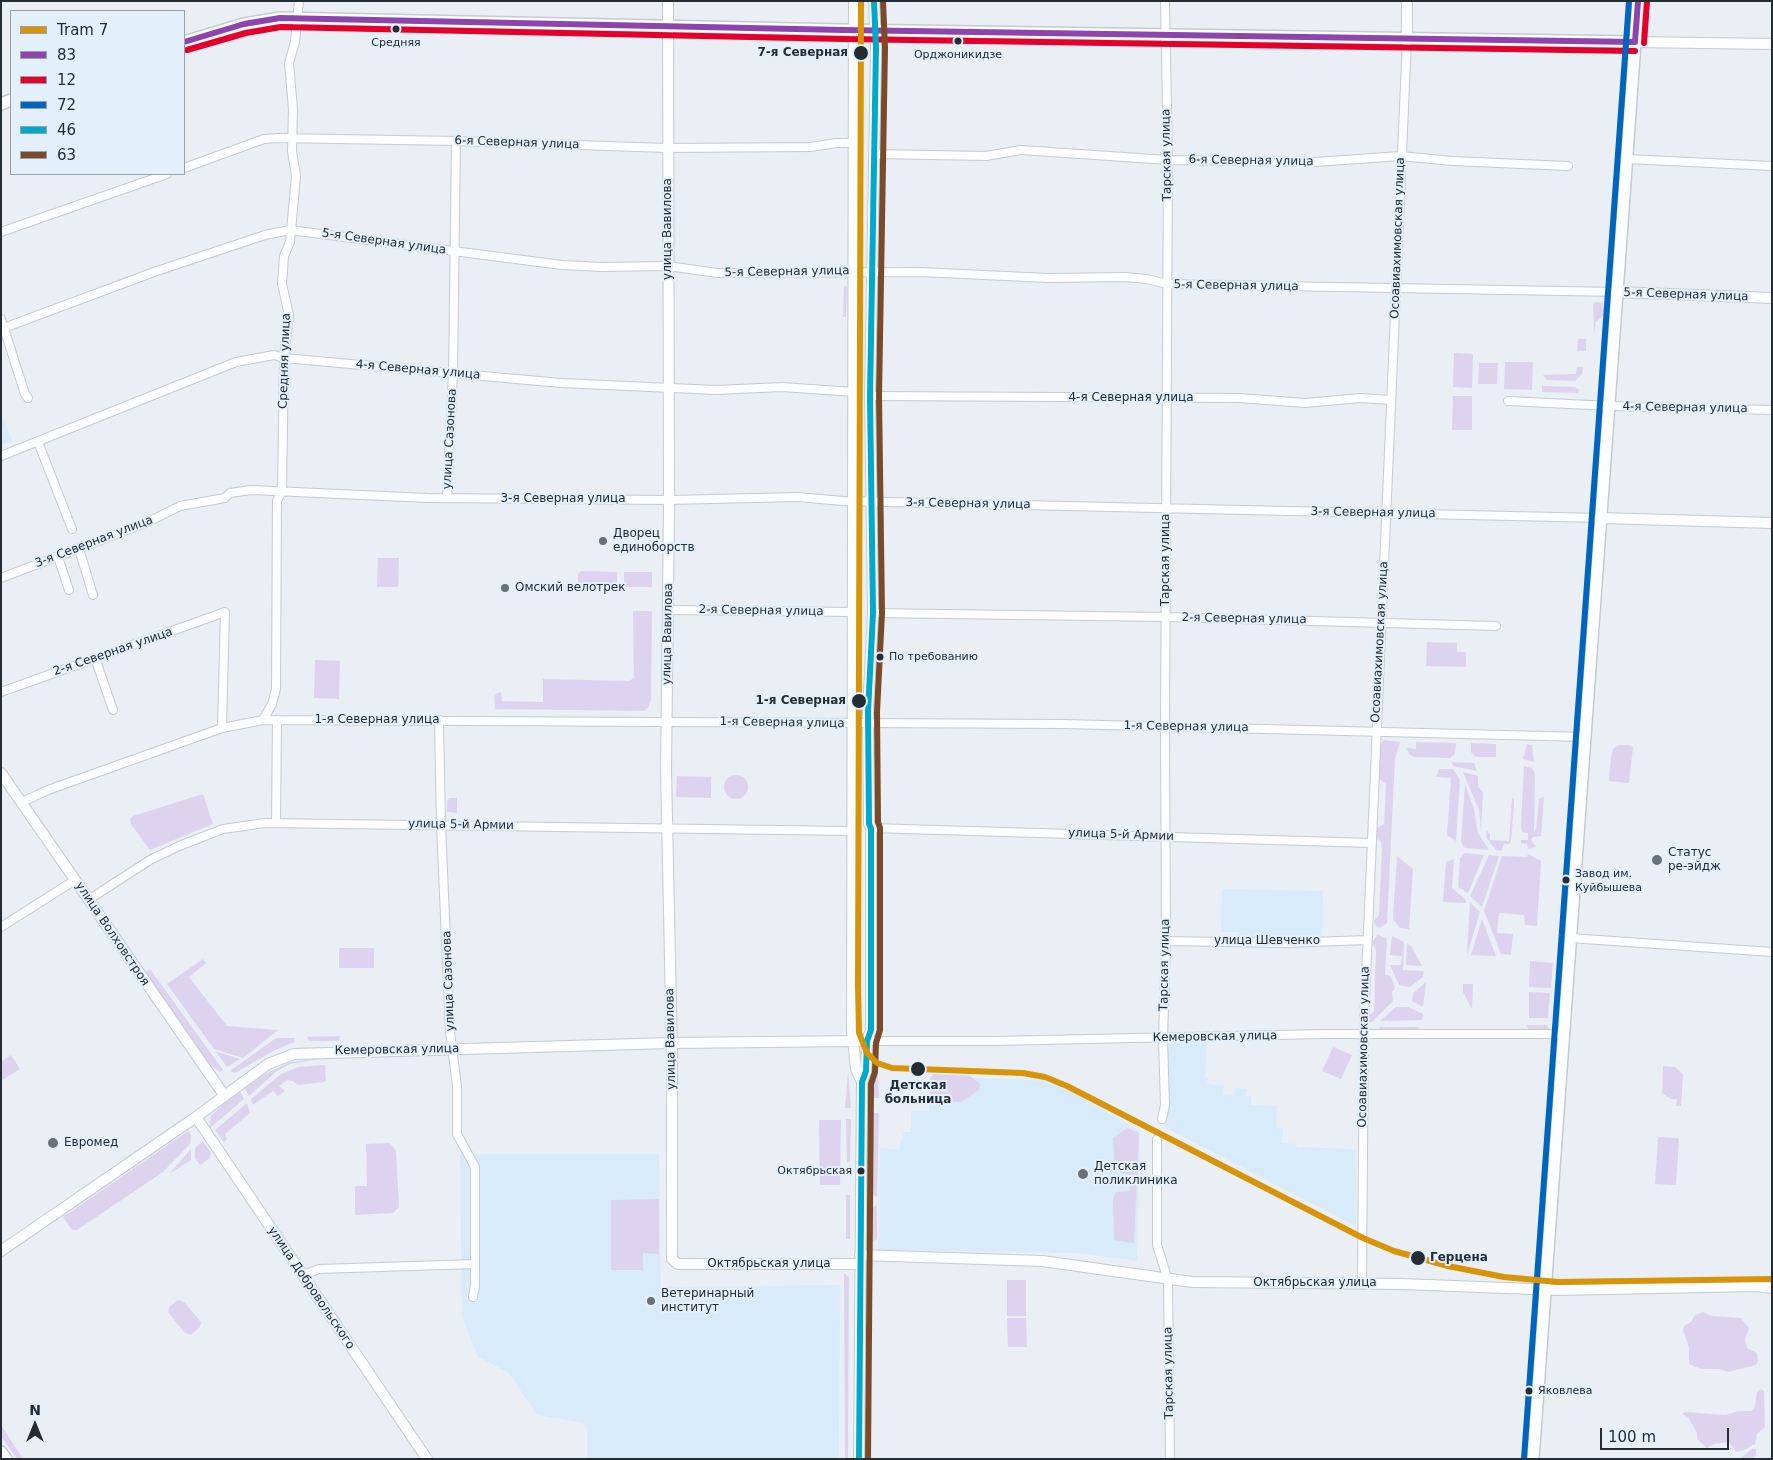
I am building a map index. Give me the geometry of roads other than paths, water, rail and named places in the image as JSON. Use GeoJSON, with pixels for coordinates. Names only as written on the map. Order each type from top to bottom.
{"type":"FeatureCollection","features":[{"type":"Feature","properties":{"kind":"main road","name":"улица Вавилова"},"geometry":{"type":"LineString","coordinates":[[668,1],[669,500],[667,828],[671,1043],[672,1259],[678,1264]]}},
{"type":"Feature","properties":{"kind":"main road"},"geometry":{"type":"LineString","coordinates":[[854,1],[853,1041],[857,1072],[862,1082]]}},
{"type":"Feature","properties":{"kind":"main road"},"geometry":{"type":"LineString","coordinates":[[859,1459],[862,1082],[866,1068],[867,1041],[871,1030],[871,828],[868,824],[868,723],[873,613],[870,396],[875,154],[874,1]]}},
{"type":"Feature","properties":{"kind":"main road","name":"Осоавиахимовская улица"},"geometry":{"type":"LineString","coordinates":[[1407,39],[1408,1]]}},
{"type":"Feature","properties":{"kind":"main road"},"geometry":{"type":"LineString","coordinates":[[1532,1459],[1638,1]]}},
{"type":"Feature","properties":{"kind":"main road"},"geometry":{"type":"LineString","coordinates":[[185,42],[260,20],[297,18],[854,30],[1772,44]]}},
{"type":"Feature","properties":{"kind":"main road","name":"5-я Северная улица"},"geometry":{"type":"LineString","coordinates":[[1618,292],[1772,298]]}},
{"type":"Feature","properties":{"kind":"main road","name":"3-я Северная улица"},"geometry":{"type":"LineString","coordinates":[[1601,518],[1772,523]]}},
{"type":"Feature","properties":{"kind":"main road","name":"улица Волховстроя"},"geometry":{"type":"LineString","coordinates":[[1,772],[224,1095]]}},
{"type":"Feature","properties":{"kind":"main road","name":"Кемеровская улица"},"geometry":{"type":"LineString","coordinates":[[1,1251],[196,1117],[268,1064],[294,1054],[671,1043],[867,1041]]}},
{"type":"Feature","properties":{"kind":"main road","name":"улица Добровольского"},"geometry":{"type":"LineString","coordinates":[[196,1117],[427,1459]]}},
{"type":"Feature","properties":{"kind":"main road","name":"Октябрьская улица"},"geometry":{"type":"LineString","coordinates":[[678,1264],[860,1260],[1042,1261],[1192,1282],[1362,1283],[1544,1289],[1772,1288]]}},
{"type":"Feature","properties":{"kind":"main road"},"geometry":{"type":"LineString","coordinates":[[1,1452],[6,1459]]}},
{"type":"Feature","properties":{"kind":"street","name":"Средняя улица"},"geometry":{"type":"LineString","coordinates":[[263,720],[272,704],[276,689],[277,506],[282,491],[284,358],[289,315],[282,284],[284,256],[290,242],[296,176],[292,151],[294,110],[288,63],[295,42],[299,1]]}},
{"type":"Feature","properties":{"kind":"street","name":"Тарская улица"},"geometry":{"type":"LineString","coordinates":[[1162,1119],[1165,1105],[1163,1039],[1166,941],[1165,727],[1168,399],[1168,160],[1164,1]]}},
{"type":"Feature","properties":{"kind":"street","name":"Осоавиахимовская улица"},"geometry":{"type":"LineString","coordinates":[[1362,1283],[1364,1035],[1367,940],[1407,39]]}},
{"type":"Feature","properties":{"kind":"street","name":"6-я Северная улица"},"geometry":{"type":"LineString","coordinates":[[185,168],[264,139],[456,140],[667,148],[811,147],[836,143],[854,143]]}},
{"type":"Feature","properties":{"kind":"street","name":"улица Сазонова"},"geometry":{"type":"LineString","coordinates":[[447,498],[454,374],[456,140]]}},
{"type":"Feature","properties":{"kind":"street","name":"6-я Северная улица"},"geometry":{"type":"LineString","coordinates":[[875,154],[986,156],[1021,150],[1168,160],[1315,162],[1401,156],[1452,161],[1568,166]]}},
{"type":"Feature","properties":{"kind":"street"},"geometry":{"type":"LineString","coordinates":[[1627,159],[1772,166]]}},
{"type":"Feature","properties":{"kind":"street"},"geometry":{"type":"LineString","coordinates":[[1,232],[164,175]]}},
{"type":"Feature","properties":{"kind":"street","name":"5-я Северная улица"},"geometry":{"type":"LineString","coordinates":[[3,329],[154,272],[265,236],[290,230],[335,234],[455,252],[582,266],[668,266],[717,273],[920,272],[1048,278],[1124,277],[1147,279],[1167,284],[1397,290],[1618,292]]}},
{"type":"Feature","properties":{"kind":"street"},"geometry":{"type":"LineString","coordinates":[[1,319],[25,394],[28,398]]}},
{"type":"Feature","properties":{"kind":"street","name":"4-я Северная улица"},"geometry":{"type":"LineString","coordinates":[[1,456],[236,362],[274,355],[284,358],[561,383],[716,390],[782,387],[854,392]]}},
{"type":"Feature","properties":{"kind":"street","name":"4-я Северная улица"},"geometry":{"type":"LineString","coordinates":[[870,396],[1239,398],[1305,403],[1360,398],[1391,400]]}},
{"type":"Feature","properties":{"kind":"street","name":"4-я Северная улица"},"geometry":{"type":"LineString","coordinates":[[1508,401],[1610,406],[1772,410]]}},
{"type":"Feature","properties":{"kind":"street"},"geometry":{"type":"LineString","coordinates":[[38,442],[72,529]]}},
{"type":"Feature","properties":{"kind":"street","name":"3-я Северная улица"},"geometry":{"type":"LineString","coordinates":[[1,578],[148,522],[180,506],[225,498],[230,493],[251,490],[447,498],[669,500],[798,497],[870,502],[1601,518]]}},
{"type":"Feature","properties":{"kind":"street"},"geometry":{"type":"LineString","coordinates":[[79,549],[93,595]]}},
{"type":"Feature","properties":{"kind":"street"},"geometry":{"type":"LineString","coordinates":[[58,557],[69,590]]}},
{"type":"Feature","properties":{"kind":"street","name":"2-я Северная улица"},"geometry":{"type":"LineString","coordinates":[[668,610],[853,612]]}},
{"type":"Feature","properties":{"kind":"street","name":"2-я Северная улица"},"geometry":{"type":"LineString","coordinates":[[1,692],[225,612],[222,728]]}},
{"type":"Feature","properties":{"kind":"street","name":"2-я Северная улица"},"geometry":{"type":"LineString","coordinates":[[873,613],[1166,617],[1496,626]]}},
{"type":"Feature","properties":{"kind":"street"},"geometry":{"type":"LineString","coordinates":[[95,658],[113,710]]}},
{"type":"Feature","properties":{"kind":"street","name":"1-я Северная улица"},"geometry":{"type":"LineString","coordinates":[[22,802],[48,790],[222,728],[263,720],[1054,724],[1585,737]]}},
{"type":"Feature","properties":{"kind":"street"},"geometry":{"type":"LineString","coordinates":[[276,823],[277,720]]}},
{"type":"Feature","properties":{"kind":"street","name":"улица Сазонова"},"geometry":{"type":"LineString","coordinates":[[439,720],[441,825],[452,1049],[457,1086],[457,1134],[475,1167],[473,1297]]}},
{"type":"Feature","properties":{"kind":"street","name":"улица 5-й Армии"},"geometry":{"type":"LineString","coordinates":[[88,900],[150,860],[203,836],[235,826],[276,823],[852,831]]}},
{"type":"Feature","properties":{"kind":"street","name":"улица 5-й Армии"},"geometry":{"type":"LineString","coordinates":[[871,828],[1371,843]]}},
{"type":"Feature","properties":{"kind":"street"},"geometry":{"type":"LineString","coordinates":[[1,927],[75,880]]}},
{"type":"Feature","properties":{"kind":"street"},"geometry":{"type":"LineString","coordinates":[[1570,938],[1772,952]]}},
{"type":"Feature","properties":{"kind":"street","name":"улица Шевченко"},"geometry":{"type":"LineString","coordinates":[[1166,941],[1284,942],[1367,940]]}},
{"type":"Feature","properties":{"kind":"street","name":"Кемеровская улица"},"geometry":{"type":"LineString","coordinates":[[867,1041],[1563,1034]]}},
{"type":"Feature","properties":{"kind":"street","name":"Тарская улица"},"geometry":{"type":"LineString","coordinates":[[1157,1139],[1157,1245],[1168,1280],[1170,1459]]}},
{"type":"Feature","properties":{"kind":"street"},"geometry":{"type":"LineString","coordinates":[[303,1275],[319,1269],[475,1264]]}},
{"type":"Feature","properties":{"kind":"tram line","name":"7"},"geometry":{"type":"LineString","coordinates":[[861,1],[858,986],[859,1033],[867,1053],[877,1063],[892,1068],[1023,1073],[1045,1077],[1067,1086],[1363,1238],[1394,1251],[1448,1266],[1504,1277],[1558,1282],[1772,1279]]}},
{"type":"Feature","properties":{"kind":"place","name":"Средняя"},"geometry":{"type":"Point","coordinates":[396,29]}},
{"type":"Feature","properties":{"kind":"place","name":"Орджоникидзе"},"geometry":{"type":"Point","coordinates":[958,41]}},
{"type":"Feature","properties":{"kind":"place","name":"7-я Северная"},"geometry":{"type":"Point","coordinates":[861,53]}},
{"type":"Feature","properties":{"kind":"place","name":"Дворец единоборств"},"geometry":{"type":"Point","coordinates":[603,541]}},
{"type":"Feature","properties":{"kind":"place","name":"Омский велотрек"},"geometry":{"type":"Point","coordinates":[505,588]}},
{"type":"Feature","properties":{"kind":"place","name":"По требованию"},"geometry":{"type":"Point","coordinates":[880,657]}},
{"type":"Feature","properties":{"kind":"place","name":"1-я Северная"},"geometry":{"type":"Point","coordinates":[859,701]}},
{"type":"Feature","properties":{"kind":"place","name":"Статус ре-эйдж"},"geometry":{"type":"Point","coordinates":[1657,860]}},
{"type":"Feature","properties":{"kind":"place","name":"Завод им. Куйбышева"},"geometry":{"type":"Point","coordinates":[1566,880]}},
{"type":"Feature","properties":{"kind":"place","name":"Детская больница"},"geometry":{"type":"Point","coordinates":[918,1069]}},
{"type":"Feature","properties":{"kind":"place","name":"Евромед"},"geometry":{"type":"Point","coordinates":[53,1143]}},
{"type":"Feature","properties":{"kind":"place","name":"Октябрьская"},"geometry":{"type":"Point","coordinates":[861,1171]}},
{"type":"Feature","properties":{"kind":"place","name":"Детская поликлиника"},"geometry":{"type":"Point","coordinates":[1083,1174]}},
{"type":"Feature","properties":{"kind":"place","name":"Герцена"},"geometry":{"type":"Point","coordinates":[1418,1258]}},
{"type":"Feature","properties":{"kind":"place","name":"Ветеринарный институт"},"geometry":{"type":"Point","coordinates":[651,1301]}},
{"type":"Feature","properties":{"kind":"place","name":"Яковлева"},"geometry":{"type":"Point","coordinates":[1529,1391]}}]}
